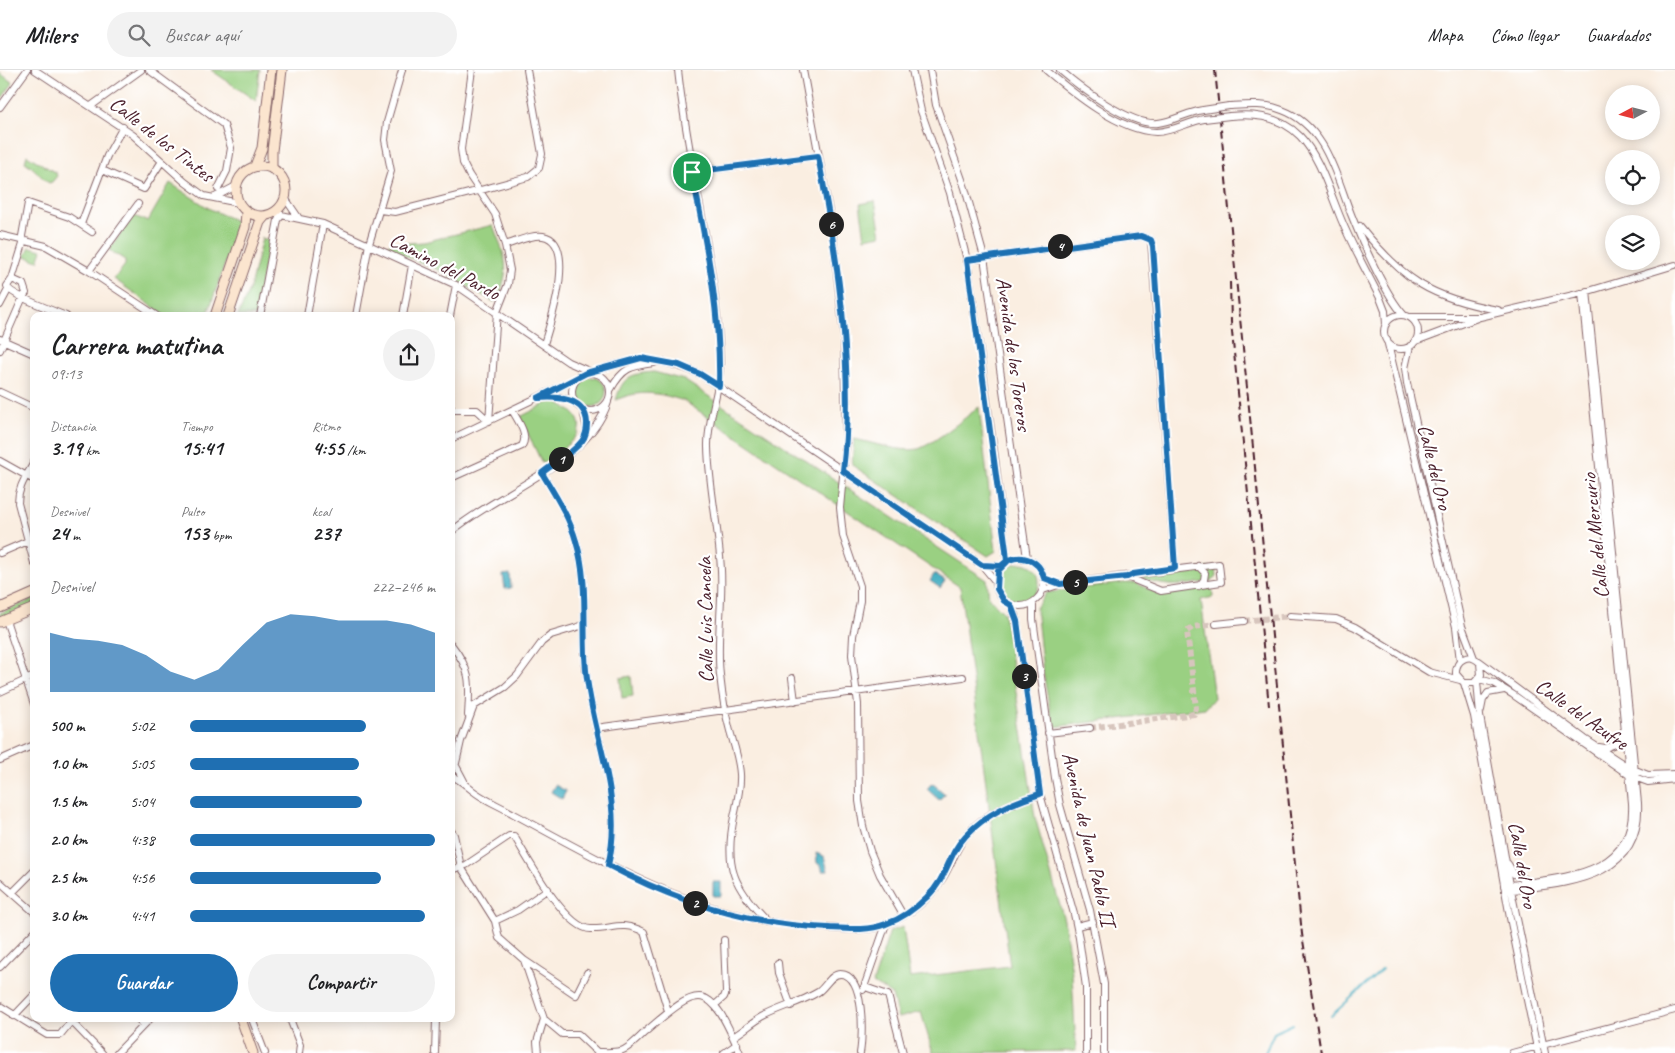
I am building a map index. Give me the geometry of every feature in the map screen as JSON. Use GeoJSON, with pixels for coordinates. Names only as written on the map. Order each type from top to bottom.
{"type":"FeatureCollection","features":[{"type":"Feature","properties":{"kind":"main road"},"geometry":{"type":"LineString","coordinates":[[271,70],[262,148],[255,166],[243,173],[236,186],[239,203],[246,211],[255,215],[273,215]]}},
{"type":"Feature","properties":{"kind":"main road"},"geometry":{"type":"LineString","coordinates":[[272,169],[272,151],[282,70]]}},
{"type":"Feature","properties":{"kind":"main road"},"geometry":{"type":"LineString","coordinates":[[229,312],[260,222],[273,215],[285,198],[284,181],[272,169],[255,166]]}},
{"type":"Feature","properties":{"kind":"main road"},"geometry":{"type":"LineString","coordinates":[[216,312],[245,226],[246,211]]}},
{"type":"Feature","properties":{"kind":"main road"},"geometry":{"type":"LineString","coordinates":[[0,608],[30,595]]}},
{"type":"Feature","properties":{"kind":"main road"},"geometry":{"type":"LineString","coordinates":[[3,621],[30,610]]}},
{"type":"Feature","properties":{"kind":"main road"},"geometry":{"type":"LineString","coordinates":[[242,1022],[253,1053]]}},
{"type":"Feature","properties":{"kind":"street"},"geometry":{"type":"LineString","coordinates":[[0,107],[27,70]]}},
{"type":"Feature","properties":{"kind":"street"},"geometry":{"type":"LineString","coordinates":[[91,106],[141,70]]}},
{"type":"Feature","properties":{"kind":"street"},"geometry":{"type":"LineString","coordinates":[[149,70],[224,125],[231,148],[227,171],[218,189]]}},
{"type":"Feature","properties":{"kind":"street"},"geometry":{"type":"LineString","coordinates":[[357,312],[369,244],[391,171],[385,140],[387,122],[402,70]]}},
{"type":"Feature","properties":{"kind":"street"},"geometry":{"type":"LineString","coordinates":[[472,70],[461,149],[463,163],[495,214],[505,245],[510,270],[508,284],[496,312],[489,421]]}},
{"type":"Feature","properties":{"kind":"street"},"geometry":{"type":"LineString","coordinates":[[380,210],[395,212],[481,190],[528,177],[539,168],[542,154],[527,70]]}},
{"type":"Feature","properties":{"kind":"street","name":"Calle Luis Cancela"},"geometry":{"type":"LineString","coordinates":[[678,70],[692,172],[712,281],[720,361],[719,386],[708,445],[720,551],[718,650],[725,710],[740,774],[740,791],[730,837],[730,860],[735,882],[751,905],[768,922]]}},
{"type":"Feature","properties":{"kind":"street"},"geometry":{"type":"LineString","coordinates":[[803,70],[832,228],[844,337],[846,444],[840,520],[846,545],[860,586],[860,602],[853,636],[852,655],[857,692],[860,746],[859,801],[863,826],[880,876],[903,915]]}},
{"type":"Feature","properties":{"kind":"street","name":"Avenida de los Toreros"},"geometry":{"type":"LineString","coordinates":[[912,70],[920,111],[950,193],[967,260],[995,458],[1004,564]]}},
{"type":"Feature","properties":{"kind":"street","name":"Avenida de los Toreros"},"geometry":{"type":"LineString","coordinates":[[930,70],[936,105],[965,188],[984,257],[1027,558]]}},
{"type":"Feature","properties":{"kind":"street"},"geometry":{"type":"LineString","coordinates":[[1046,70],[1091,104],[1135,128],[1157,132],[1204,119],[1251,114],[1276,120],[1291,128],[1306,141],[1321,165],[1342,220],[1385,311],[1385,335],[1387,340],[1400,349],[1480,317],[1584,292],[1675,265]]}},
{"type":"Feature","properties":{"kind":"street"},"geometry":{"type":"LineString","coordinates":[[1060,70],[1096,97],[1125,114],[1148,123],[1169,121],[1187,112],[1250,104],[1282,110],[1298,118],[1325,147],[1352,216],[1393,300],[1418,328],[1413,344]]}},
{"type":"Feature","properties":{"kind":"street","name":"Calle de los Tintes"},"geometry":{"type":"LineString","coordinates":[[38,71],[123,127],[204,196],[239,203]]}},
{"type":"Feature","properties":{"kind":"street"},"geometry":{"type":"LineString","coordinates":[[81,224],[102,170],[123,127]]}},
{"type":"Feature","properties":{"kind":"street"},"geometry":{"type":"LineString","coordinates":[[692,172],[818,156]]}},
{"type":"Feature","properties":{"kind":"street"},"geometry":{"type":"LineString","coordinates":[[102,170],[144,189],[162,161]]}},
{"type":"Feature","properties":{"kind":"street","name":"Calle de los Tintes"},"geometry":{"type":"LineString","coordinates":[[215,197],[236,186]]}},
{"type":"Feature","properties":{"kind":"street"},"geometry":{"type":"LineString","coordinates":[[285,198],[298,217]]}},
{"type":"Feature","properties":{"kind":"street"},"geometry":{"type":"LineString","coordinates":[[0,305],[8,290],[9,282],[12,279],[24,244],[28,203],[55,211],[81,224],[92,232]]}},
{"type":"Feature","properties":{"kind":"street"},"geometry":{"type":"LineString","coordinates":[[90,271],[138,204]]}},
{"type":"Feature","properties":{"kind":"street"},"geometry":{"type":"LineString","coordinates":[[261,312],[278,220],[273,215]]}},
{"type":"Feature","properties":{"kind":"street","name":"Camino del Pardo"},"geometry":{"type":"LineString","coordinates":[[273,215],[298,217],[322,224],[456,285],[568,362],[592,372]]}},
{"type":"Feature","properties":{"kind":"street"},"geometry":{"type":"LineString","coordinates":[[1352,216],[1380,251],[1400,271],[1418,284],[1447,299],[1502,311]]}},
{"type":"Feature","properties":{"kind":"street"},"geometry":{"type":"LineString","coordinates":[[308,312],[322,224]]}},
{"type":"Feature","properties":{"kind":"street"},"geometry":{"type":"LineString","coordinates":[[0,235],[46,246],[90,271],[151,312]]}},
{"type":"Feature","properties":{"kind":"street"},"geometry":{"type":"LineString","coordinates":[[505,245],[543,236],[550,239],[559,255],[560,276],[558,294],[544,344]]}},
{"type":"Feature","properties":{"kind":"street"},"geometry":{"type":"LineString","coordinates":[[967,260],[1141,236],[1151,240],[1175,568]]}},
{"type":"Feature","properties":{"kind":"street"},"geometry":{"type":"LineString","coordinates":[[403,312],[412,265]]}},
{"type":"Feature","properties":{"kind":"street"},"geometry":{"type":"LineString","coordinates":[[0,350],[2,340],[26,288],[21,282],[12,279]]}},
{"type":"Feature","properties":{"kind":"street"},"geometry":{"type":"LineString","coordinates":[[451,312],[456,285]]}},
{"type":"Feature","properties":{"kind":"street"},"geometry":{"type":"LineString","coordinates":[[8,290],[57,312]]}},
{"type":"Feature","properties":{"kind":"street","name":"Calle del Mercurio"},"geometry":{"type":"LineString","coordinates":[[1584,292],[1624,721],[1631,768]]}},
{"type":"Feature","properties":{"kind":"street","name":"Calle del Mercurio"},"geometry":{"type":"LineString","coordinates":[[1584,292],[1632,777]]}},
{"type":"Feature","properties":{"kind":"street"},"geometry":{"type":"LineString","coordinates":[[1386,324],[1392,318],[1407,316],[1480,317]]}},
{"type":"Feature","properties":{"kind":"street"},"geometry":{"type":"LineString","coordinates":[[2,340],[30,352]]}},
{"type":"Feature","properties":{"kind":"street","name":"Calle del Oro"},"geometry":{"type":"LineString","coordinates":[[1387,340],[1454,618],[1460,661]]}},
{"type":"Feature","properties":{"kind":"street","name":"Calle del Oro"},"geometry":{"type":"LineString","coordinates":[[1413,344],[1405,368],[1407,383],[1462,626],[1476,659]]}},
{"type":"Feature","properties":{"kind":"street"},"geometry":{"type":"LineString","coordinates":[[455,437],[576,379],[615,364],[641,358],[679,365],[700,374],[719,386],[982,565],[996,582],[1000,596],[1011,605],[1020,607],[1033,603],[1043,590],[1044,578],[1037,564],[1027,558],[1019,558],[1004,564],[982,565]]}},
{"type":"Feature","properties":{"kind":"street","name":"Camino del Pardo"},"geometry":{"type":"LineString","coordinates":[[568,362],[576,379]]}},
{"type":"Feature","properties":{"kind":"street"},"geometry":{"type":"LineString","coordinates":[[455,529],[542,473],[592,432],[604,413],[610,389],[619,376],[628,368],[663,362]]}},
{"type":"Feature","properties":{"kind":"street"},"geometry":{"type":"LineString","coordinates":[[592,372],[605,378],[610,389]]}},
{"type":"Feature","properties":{"kind":"street"},"geometry":{"type":"LineString","coordinates":[[574,401],[572,392],[576,379]]}},
{"type":"Feature","properties":{"kind":"street"},"geometry":{"type":"LineString","coordinates":[[0,392],[30,406]]}},
{"type":"Feature","properties":{"kind":"street"},"geometry":{"type":"LineString","coordinates":[[538,398],[559,397],[574,401],[583,410],[587,429],[582,441]]}},
{"type":"Feature","properties":{"kind":"street"},"geometry":{"type":"LineString","coordinates":[[583,410],[594,411],[608,402]]}},
{"type":"Feature","properties":{"kind":"street"},"geometry":{"type":"LineString","coordinates":[[455,410],[477,410],[489,421]]}},
{"type":"Feature","properties":{"kind":"street"},"geometry":{"type":"LineString","coordinates":[[455,476],[522,446],[525,436],[512,410]]}},
{"type":"Feature","properties":{"kind":"street"},"geometry":{"type":"LineString","coordinates":[[0,460],[30,478]]}},
{"type":"Feature","properties":{"kind":"street"},"geometry":{"type":"LineString","coordinates":[[30,468],[21,484],[18,503],[30,548]]}},
{"type":"Feature","properties":{"kind":"street"},"geometry":{"type":"LineString","coordinates":[[542,473],[560,502],[576,540],[583,575],[586,671],[596,728],[614,809],[613,847],[608,865]]}},
{"type":"Feature","properties":{"kind":"street"},"geometry":{"type":"LineString","coordinates":[[0,553],[28,541]]}},
{"type":"Feature","properties":{"kind":"street"},"geometry":{"type":"LineString","coordinates":[[996,582],[1004,564]]}},
{"type":"Feature","properties":{"kind":"street"},"geometry":{"type":"LineString","coordinates":[[1043,590],[1060,584],[1127,577],[1133,574],[1175,568],[1219,564],[1221,582],[1161,591],[1127,577]]}},
{"type":"Feature","properties":{"kind":"street"},"geometry":{"type":"LineString","coordinates":[[1198,566],[1204,570],[1205,577],[1199,586]]}},
{"type":"Feature","properties":{"kind":"street"},"geometry":{"type":"LineString","coordinates":[[1044,578],[1060,584]]}},
{"type":"Feature","properties":{"kind":"street","name":"Avenida de Juan Pablo II"},"geometry":{"type":"LineString","coordinates":[[1033,603],[1033,618],[1048,733],[1060,805],[1093,922],[1104,984],[1104,1053]]}},
{"type":"Feature","properties":{"kind":"street","name":"Avenida de Juan Pablo II"},"geometry":{"type":"LineString","coordinates":[[1011,605],[1017,621],[1040,794],[1077,926],[1086,987],[1086,1053]]}},
{"type":"Feature","properties":{"kind":"street"},"geometry":{"type":"LineString","coordinates":[[1290,616],[1336,619],[1355,627],[1429,672],[1470,684],[1478,680],[1482,671],[1476,659],[1466,657],[1460,661],[1456,670],[1444,676]]}},
{"type":"Feature","properties":{"kind":"street"},"geometry":{"type":"LineString","coordinates":[[3,621],[30,692]]}},
{"type":"Feature","properties":{"kind":"street"},"geometry":{"type":"LineString","coordinates":[[1216,624],[1244,621]]}},
{"type":"Feature","properties":{"kind":"street"},"geometry":{"type":"LineString","coordinates":[[455,760],[474,706],[505,687],[517,676],[542,642],[551,635],[584,625]]}},
{"type":"Feature","properties":{"kind":"street"},"geometry":{"type":"LineString","coordinates":[[455,651],[466,670],[471,694],[468,723]]}},
{"type":"Feature","properties":{"kind":"street","name":"Calle del Azufre"},"geometry":{"type":"LineString","coordinates":[[1476,659],[1597,747],[1631,768],[1648,775],[1675,774]]}},
{"type":"Feature","properties":{"kind":"street"},"geometry":{"type":"LineString","coordinates":[[1456,670],[1462,681]]}},
{"type":"Feature","properties":{"kind":"street"},"geometry":{"type":"LineString","coordinates":[[596,728],[963,677]]}},
{"type":"Feature","properties":{"kind":"street"},"geometry":{"type":"LineString","coordinates":[[0,692],[30,678]]}},
{"type":"Feature","properties":{"kind":"street"},"geometry":{"type":"LineString","coordinates":[[792,678],[794,701]]}},
{"type":"Feature","properties":{"kind":"street","name":"Calle del Azufre"},"geometry":{"type":"LineString","coordinates":[[1478,680],[1494,683],[1632,777],[1648,782],[1675,779]]}},
{"type":"Feature","properties":{"kind":"street","name":"Calle del Oro"},"geometry":{"type":"LineString","coordinates":[[1478,680],[1480,716],[1506,862],[1507,888]]}},
{"type":"Feature","properties":{"kind":"street","name":"Calle del Oro"},"geometry":{"type":"LineString","coordinates":[[1462,681],[1474,716],[1539,1048],[1545,1053]]}},
{"type":"Feature","properties":{"kind":"street"},"geometry":{"type":"LineString","coordinates":[[1480,716],[1483,700],[1488,693],[1504,690]]}},
{"type":"Feature","properties":{"kind":"street"},"geometry":{"type":"LineString","coordinates":[[471,694],[481,701]]}},
{"type":"Feature","properties":{"kind":"street"},"geometry":{"type":"LineString","coordinates":[[1597,747],[1605,748],[1618,743],[1623,734],[1624,721]]}},
{"type":"Feature","properties":{"kind":"street"},"geometry":{"type":"LineString","coordinates":[[1048,733],[1090,728]]}},
{"type":"Feature","properties":{"kind":"street"},"geometry":{"type":"LineString","coordinates":[[455,748],[461,741]]}},
{"type":"Feature","properties":{"kind":"street"},"geometry":{"type":"LineString","coordinates":[[0,760],[30,746]]}},
{"type":"Feature","properties":{"kind":"street"},"geometry":{"type":"LineString","coordinates":[[455,765],[466,784]]}},
{"type":"Feature","properties":{"kind":"street"},"geometry":{"type":"LineString","coordinates":[[455,777],[476,793],[608,865],[684,899],[746,918],[815,928],[872,928],[886,924],[903,915],[929,896],[943,878],[955,852],[969,832],[1010,804],[1040,794]]}},
{"type":"Feature","properties":{"kind":"street"},"geometry":{"type":"LineString","coordinates":[[1507,888],[1582,880],[1609,868],[1621,857],[1630,843],[1636,828],[1638,811],[1632,777]]}},
{"type":"Feature","properties":{"kind":"street"},"geometry":{"type":"LineString","coordinates":[[1507,888],[1530,882],[1580,874],[1606,863],[1617,853],[1630,827],[1632,777]]}},
{"type":"Feature","properties":{"kind":"street"},"geometry":{"type":"LineString","coordinates":[[455,869],[510,836],[514,836],[562,911],[573,922],[590,930],[616,925],[644,932],[668,1011]]}},
{"type":"Feature","properties":{"kind":"street"},"geometry":{"type":"LineString","coordinates":[[455,840],[460,867],[495,922],[499,938],[524,960],[576,995],[587,973]]}},
{"type":"Feature","properties":{"kind":"street"},"geometry":{"type":"LineString","coordinates":[[1506,862],[1514,874],[1530,882]]}},
{"type":"Feature","properties":{"kind":"street"},"geometry":{"type":"LineString","coordinates":[[12,893],[30,875]]}},
{"type":"Feature","properties":{"kind":"street"},"geometry":{"type":"LineString","coordinates":[[0,882],[30,909]]}},
{"type":"Feature","properties":{"kind":"street"},"geometry":{"type":"LineString","coordinates":[[495,922],[518,910],[548,889]]}},
{"type":"Feature","properties":{"kind":"street"},"geometry":{"type":"LineString","coordinates":[[746,918],[751,912],[751,905]]}},
{"type":"Feature","properties":{"kind":"street"},"geometry":{"type":"LineString","coordinates":[[1077,926],[1093,922]]}},
{"type":"Feature","properties":{"kind":"street"},"geometry":{"type":"LineString","coordinates":[[860,995],[865,987],[886,924]]}},
{"type":"Feature","properties":{"kind":"street"},"geometry":{"type":"LineString","coordinates":[[872,928],[880,941]]}},
{"type":"Feature","properties":{"kind":"street"},"geometry":{"type":"LineString","coordinates":[[0,968],[30,936]]}},
{"type":"Feature","properties":{"kind":"street"},"geometry":{"type":"LineString","coordinates":[[716,1004],[724,997],[726,992],[724,940]]}},
{"type":"Feature","properties":{"kind":"street"},"geometry":{"type":"LineString","coordinates":[[524,960],[544,1019],[562,1034],[578,1034],[597,1052],[621,1051],[668,1011],[687,998],[695,996],[705,998],[716,1004],[740,1053]]}},
{"type":"Feature","properties":{"kind":"street"},"geometry":{"type":"LineString","coordinates":[[778,963],[779,973],[791,1006]]}},
{"type":"Feature","properties":{"kind":"street"},"geometry":{"type":"LineString","coordinates":[[733,1037],[762,1017],[791,1006],[823,989],[835,975],[840,974],[848,976],[854,982],[860,995],[860,1053]]}},
{"type":"Feature","properties":{"kind":"street"},"geometry":{"type":"LineString","coordinates":[[865,987],[888,995],[903,1053]]}},
{"type":"Feature","properties":{"kind":"street"},"geometry":{"type":"LineString","coordinates":[[14,1016],[30,999]]}},
{"type":"Feature","properties":{"kind":"street"},"geometry":{"type":"LineString","coordinates":[[0,1006],[47,1035],[60,1035],[70,1022]]}},
{"type":"Feature","properties":{"kind":"street"},"geometry":{"type":"LineString","coordinates":[[1512,1053],[1539,1048],[1675,1010]]}},
{"type":"Feature","properties":{"kind":"street"},"geometry":{"type":"LineString","coordinates":[[538,1053],[537,1042],[544,1019]]}},
{"type":"Feature","properties":{"kind":"street"},"geometry":{"type":"LineString","coordinates":[[74,1022],[102,1053]]}},
{"type":"Feature","properties":{"kind":"street"},"geometry":{"type":"LineString","coordinates":[[141,1022],[144,1025]]}},
{"type":"Feature","properties":{"kind":"street"},"geometry":{"type":"LineString","coordinates":[[117,1053],[147,1022]]}},
{"type":"Feature","properties":{"kind":"street"},"geometry":{"type":"LineString","coordinates":[[253,1022],[265,1053]]}},
{"type":"Feature","properties":{"kind":"street"},"geometry":{"type":"LineString","coordinates":[[291,1022],[300,1045],[299,1053]]}},
{"type":"Feature","properties":{"kind":"street"},"geometry":{"type":"LineString","coordinates":[[435,1053],[436,1022]]}},
{"type":"Feature","properties":{"kind":"street"},"geometry":{"type":"LineString","coordinates":[[724,1053],[737,1044]]}},
{"type":"Feature","properties":{"kind":"green space"},"geometry":{"type":"Polygon","coordinates":[[[211,70],[260,70],[256,101],[211,70]]]}},
{"type":"Feature","properties":{"kind":"green space"},"geometry":{"type":"Polygon","coordinates":[[[0,73],[13,83],[0,101],[0,73]]]}},
{"type":"Feature","properties":{"kind":"green space"},"geometry":{"type":"Polygon","coordinates":[[[27,155],[56,173],[57,176],[52,182],[49,183],[25,162],[27,155]]]}},
{"type":"Feature","properties":{"kind":"green space"},"geometry":{"type":"Polygon","coordinates":[[[170,183],[210,209],[234,220],[238,226],[208,312],[160,312],[114,279],[125,265],[125,260],[109,250],[133,216],[148,221],[170,183]]]}},
{"type":"Feature","properties":{"kind":"green space"},"geometry":{"type":"Polygon","coordinates":[[[875,201],[881,235],[865,238],[860,204],[875,201]]]}},
{"type":"Feature","properties":{"kind":"green space"},"geometry":{"type":"Polygon","coordinates":[[[493,225],[505,262],[502,288],[497,300],[494,302],[441,271],[380,245],[424,242],[493,225]]]}},
{"type":"Feature","properties":{"kind":"green space"},"geometry":{"type":"Polygon","coordinates":[[[262,238],[269,241],[256,312],[240,312],[250,288],[262,238]]]}},
{"type":"Feature","properties":{"kind":"green space"},"geometry":{"type":"Polygon","coordinates":[[[30,247],[42,250],[38,261],[25,256],[30,247]]]}},
{"type":"Feature","properties":{"kind":"green space"},"geometry":{"type":"Polygon","coordinates":[[[654,372],[684,380],[987,580],[989,598],[1004,613],[1035,817],[1064,920],[1072,973],[1076,1051],[933,1053],[921,1012],[898,1018],[892,995],[873,983],[890,931],[903,927],[910,978],[1010,966],[960,587],[684,401],[650,393],[634,394],[616,400],[625,381],[633,375],[654,372]]]}},
{"type":"Feature","properties":{"kind":"green space"},"geometry":{"type":"Polygon","coordinates":[[[591,377],[597,378],[605,386],[605,398],[597,406],[591,407],[585,406],[577,398],[576,392],[577,386],[585,378],[591,377]]]}},
{"type":"Feature","properties":{"kind":"green space"},"geometry":{"type":"Polygon","coordinates":[[[557,402],[571,411],[578,419],[579,427],[576,435],[570,442],[542,463],[520,417],[547,403],[557,402]]]}},
{"type":"Feature","properties":{"kind":"green space"},"geometry":{"type":"Polygon","coordinates":[[[979,407],[996,551],[988,556],[852,465],[854,439],[904,450],[918,449],[940,437],[979,407]]]}},
{"type":"Feature","properties":{"kind":"green space"},"geometry":{"type":"Polygon","coordinates":[[[1020,563],[1033,569],[1039,582],[1033,595],[1020,601],[1007,595],[1001,582],[1007,569],[1020,563]]]}},
{"type":"Feature","properties":{"kind":"green space"},"geometry":{"type":"Polygon","coordinates":[[[1216,567],[1217,576],[1212,581],[1191,584],[1165,585],[1135,576],[1216,567]]]}},
{"type":"Feature","properties":{"kind":"green space"},"geometry":{"type":"Polygon","coordinates":[[[1136,583],[1161,595],[1212,588],[1213,597],[1201,600],[1214,698],[1205,708],[1053,727],[1043,672],[1036,608],[1046,593],[1136,583]]]}},
{"type":"Feature","properties":{"kind":"green space"},"geometry":{"type":"Polygon","coordinates":[[[30,601],[30,606],[0,618],[0,613],[30,601]]]}},
{"type":"Feature","properties":{"kind":"green space"},"geometry":{"type":"Polygon","coordinates":[[[631,676],[633,696],[622,698],[620,678],[631,676]]]}},
{"type":"Feature","properties":{"kind":"water"},"geometry":{"type":"Polygon","coordinates":[[[510,574],[511,588],[505,589],[503,575],[510,574]]]}},
{"type":"Feature","properties":{"kind":"water"},"geometry":{"type":"Polygon","coordinates":[[[934,574],[945,581],[940,588],[930,581],[934,574]]]}},
{"type":"Feature","properties":{"kind":"water"},"geometry":{"type":"Polygon","coordinates":[[[932,783],[945,794],[939,800],[927,789],[932,783]]]}},
{"type":"Feature","properties":{"kind":"water"},"geometry":{"type":"Polygon","coordinates":[[[555,785],[566,791],[562,799],[551,792],[555,785]]]}},
{"type":"Feature","properties":{"kind":"water"},"geometry":{"type":"Polygon","coordinates":[[[816,853],[824,856],[828,871],[822,871],[822,867],[817,863],[816,853]]]}},
{"type":"Feature","properties":{"kind":"water"},"geometry":{"type":"Polygon","coordinates":[[[713,882],[721,882],[721,896],[713,896],[713,882]]]}},
{"type":"Feature","properties":{"kind":"waterway"},"geometry":{"type":"LineString","coordinates":[[1331,1016],[1383,969]]}},
{"type":"Feature","properties":{"kind":"waterway"},"geometry":{"type":"LineString","coordinates":[[1265,1053],[1274,1033],[1293,1024]]}},
{"type":"Feature","properties":{"kind":"tunnel"},"geometry":{"type":"LineString","coordinates":[[1244,621],[1290,616]]}},
{"type":"Feature","properties":{"kind":"tunnel"},"geometry":{"type":"LineString","coordinates":[[1090,728],[1194,714],[1196,708],[1187,631],[1193,627],[1216,624]]}},
{"type":"Feature","properties":{"kind":"railway"},"geometry":{"type":"LineString","coordinates":[[1215,70],[1302,934],[1321,1053]]}},
{"type":"Feature","properties":{"kind":"railway"},"geometry":{"type":"LineString","coordinates":[[1230,282],[1231,322],[1269,706]]}},
{"type":"Feature","properties":{"kind":"route"},"geometry":{"type":"LineString","coordinates":[[692,172],[712,281],[720,361],[719,386],[700,374],[679,365],[641,358],[586,373],[538,398],[550,396],[574,401],[583,410],[587,419],[587,429],[582,441],[542,473],[560,502],[568,520],[576,540],[583,575],[586,671],[596,728],[614,809],[613,847],[608,865],[650,886],[691,902],[746,918],[806,927],[872,928],[886,924],[903,915],[929,896],[943,878],[955,852],[969,832],[986,818],[1010,804],[1040,794],[1017,621],[1011,605],[1000,596],[996,582],[998,571],[1007,562],[1006,550],[967,260],[998,254],[1141,236],[1147,236],[1153,246],[1175,568],[1133,574],[1127,577],[1060,584],[1044,578],[1037,564],[1027,558],[1010,559],[1007,562],[1001,566],[982,565],[843,471],[846,444],[844,337],[832,228],[818,156],[692,172]]}}]}
